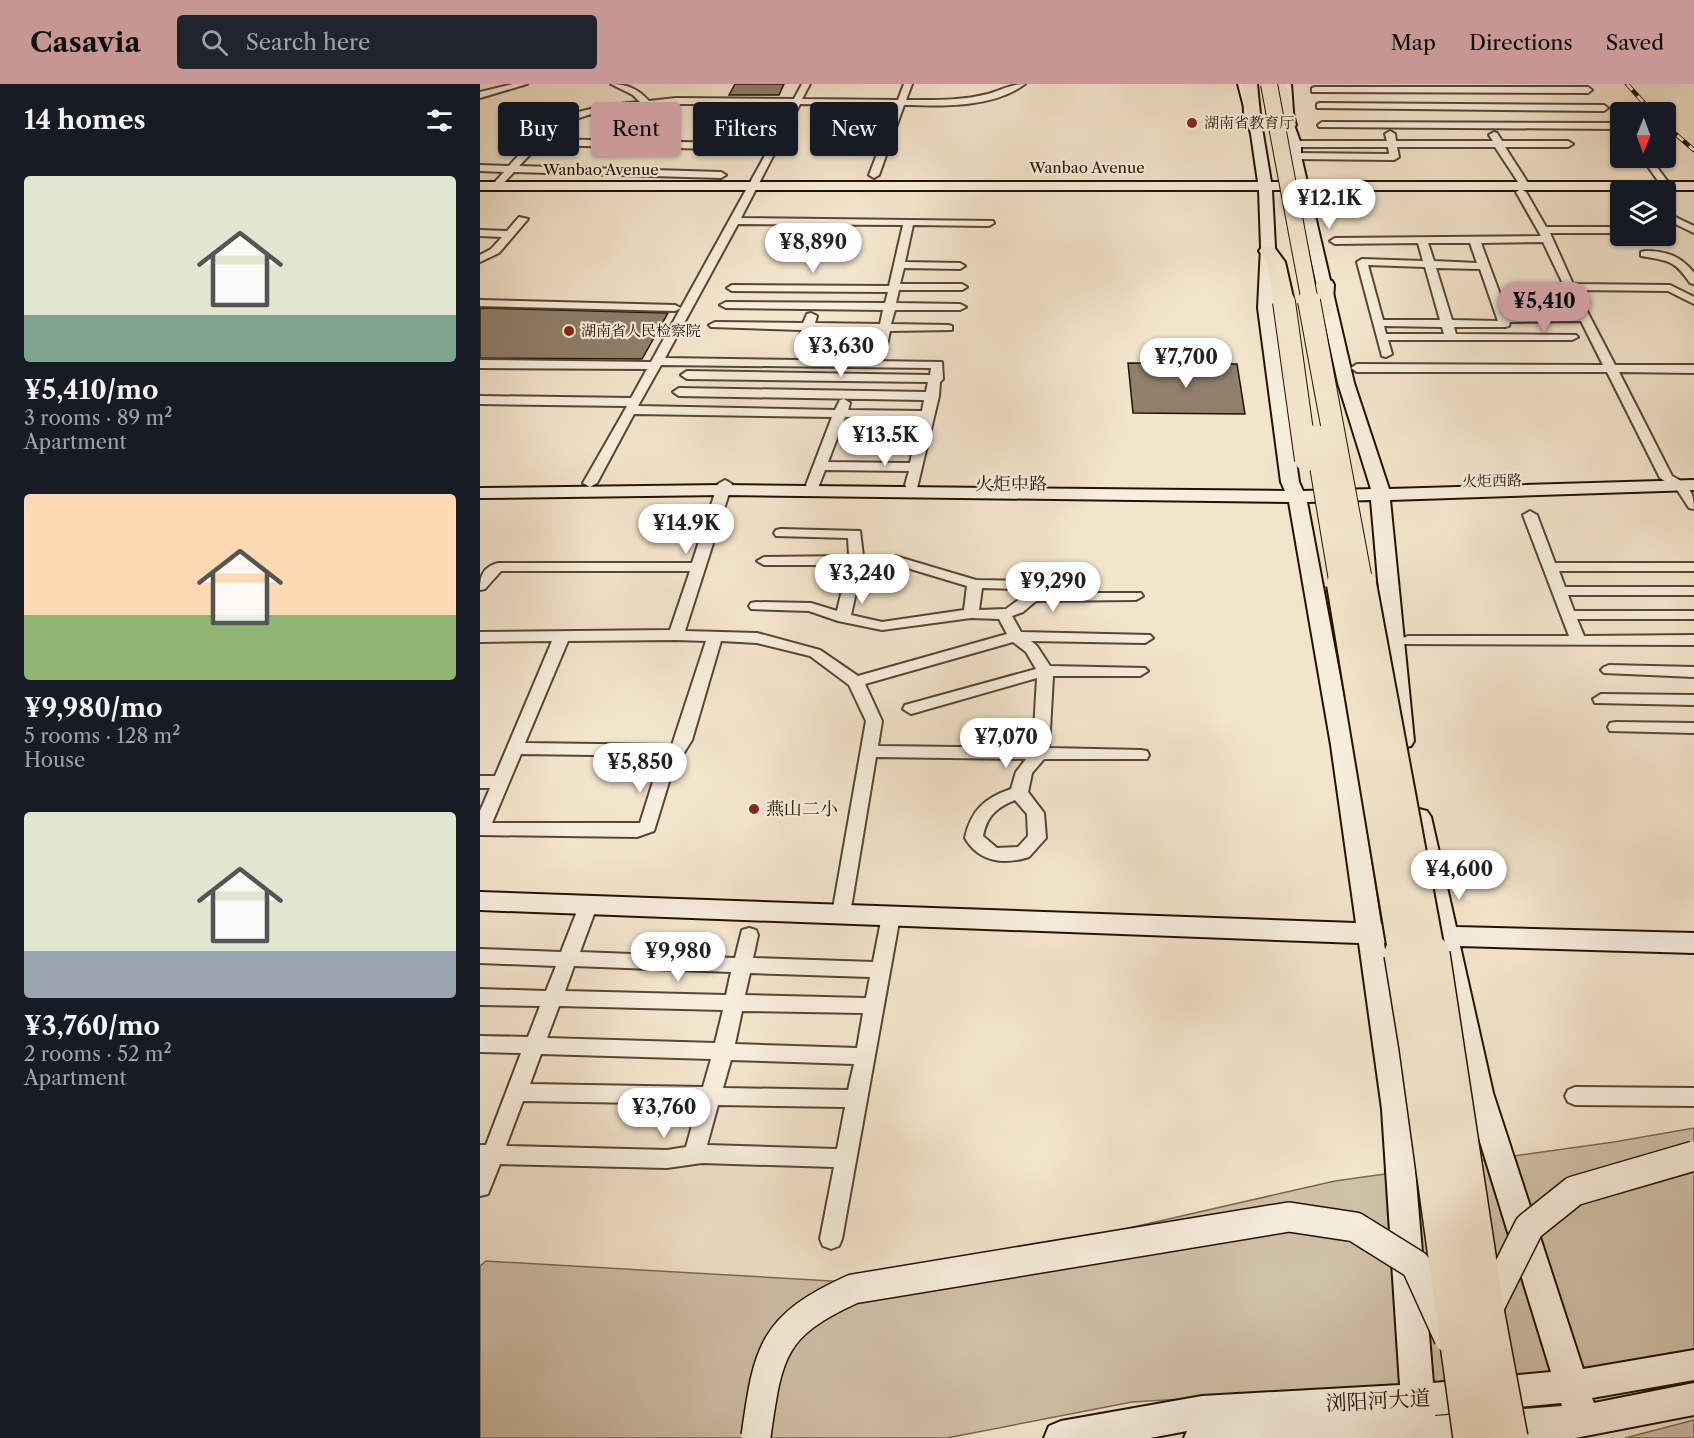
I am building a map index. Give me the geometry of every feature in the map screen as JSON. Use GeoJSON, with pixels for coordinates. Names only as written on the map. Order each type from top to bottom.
{"type":"FeatureCollection","features":[{"type":"Feature","properties":{"kind":"highway"},"geometry":{"type":"LineString","coordinates":[[1259,89],[1278,84]]}},
{"type":"Feature","properties":{"kind":"highway"},"geometry":{"type":"LineString","coordinates":[[1252,114],[1259,89]]}},
{"type":"Feature","properties":{"kind":"highway"},"geometry":{"type":"LineString","coordinates":[[1259,89],[1288,125]]}},
{"type":"Feature","properties":{"kind":"highway"},"geometry":{"type":"LineString","coordinates":[[1259,89],[1335,497],[1436,982],[1486,1314],[1509,1438]]}},
{"type":"Feature","properties":{"kind":"highway"},"geometry":{"type":"LineString","coordinates":[[1268,251],[1276,262],[1284,302],[1308,472],[1335,497]]}},
{"type":"Feature","properties":{"kind":"highway"},"geometry":{"type":"LineString","coordinates":[[1325,285],[1322,313],[1349,463],[1335,497],[1418,1046],[1472,1438]]}},
{"type":"Feature","properties":{"kind":"main road"},"geometry":{"type":"LineString","coordinates":[[1285,84],[1288,125],[1346,383],[1380,489],[1403,747],[1479,1093],[1574,1386],[1583,1421]]}},
{"type":"Feature","properties":{"kind":"main road"},"geometry":{"type":"LineString","coordinates":[[1252,114],[1266,189],[1268,251],[1266,308],[1293,490],[1342,746],[1396,1109],[1420,1434]]}},
{"type":"Feature","properties":{"kind":"main road","name":"Wanbao Avenue"},"geometry":{"type":"LineString","coordinates":[[480,186],[751,189],[1610,189]]}},
{"type":"Feature","properties":{"kind":"main road","name":"Wanbao Avenue"},"geometry":{"type":"LineString","coordinates":[[1676,188],[1694,186]]}},
{"type":"Feature","properties":{"kind":"main road","name":"Wanbao Avenue"},"geometry":{"type":"LineString","coordinates":[[480,194],[751,189]]}},
{"type":"Feature","properties":{"kind":"main road","name":"Wanbao Avenue"},"geometry":{"type":"LineString","coordinates":[[1523,189],[1610,192]]}},
{"type":"Feature","properties":{"kind":"main road","name":"Wanbao Avenue"},"geometry":{"type":"LineString","coordinates":[[1676,190],[1694,192]]}},
{"type":"Feature","properties":{"kind":"main road","name":"火炬中路"},"geometry":{"type":"LineString","coordinates":[[480,483],[590,483],[724,487],[813,485],[914,476],[1293,490]]}},
{"type":"Feature","properties":{"kind":"main road","name":"火炬西路"},"geometry":{"type":"LineString","coordinates":[[1293,490],[1684,481]]}},
{"type":"Feature","properties":{"kind":"main road"},"geometry":{"type":"LineString","coordinates":[[480,493],[724,487],[1293,490]]}},
{"type":"Feature","properties":{"kind":"main road"},"geometry":{"type":"LineString","coordinates":[[480,902],[1371,934],[1694,943]]}},
{"type":"Feature","properties":{"kind":"main road"},"geometry":{"type":"LineString","coordinates":[[1486,1314],[1528,1227],[1574,1191],[1694,1156]]}},
{"type":"Feature","properties":{"kind":"main road"},"geometry":{"type":"LineString","coordinates":[[756,1437],[765,1374],[779,1340],[796,1320],[823,1301],[853,1289],[1289,1217],[1355,1227],[1416,1266],[1460,1362]]}},
{"type":"Feature","properties":{"kind":"main road","name":"浏阳河大道"},"geometry":{"type":"LineString","coordinates":[[1061,1438],[1202,1412],[1419,1400],[1574,1386],[1694,1365]]}},
{"type":"Feature","properties":{"kind":"main road","name":"浏阳河大道"},"geometry":{"type":"LineString","coordinates":[[1201,1438],[1420,1434],[1583,1421],[1694,1399]]}},
{"type":"Feature","properties":{"kind":"street"},"geometry":{"type":"LineString","coordinates":[[480,95],[523,84]]}},
{"type":"Feature","properties":{"kind":"street"},"geometry":{"type":"LineString","coordinates":[[615,84],[636,93],[645,102]]}},
{"type":"Feature","properties":{"kind":"street"},"geometry":{"type":"LineString","coordinates":[[797,102],[806,84]]}},
{"type":"Feature","properties":{"kind":"street"},"geometry":{"type":"LineString","coordinates":[[874,175],[908,84]]}},
{"type":"Feature","properties":{"kind":"street"},"geometry":{"type":"LineString","coordinates":[[798,102],[899,104],[970,101],[1008,91],[1021,84]]}},
{"type":"Feature","properties":{"kind":"street"},"geometry":{"type":"LineString","coordinates":[[1331,134],[1381,112],[1474,95],[1586,87],[1610,114]]}},
{"type":"Feature","properties":{"kind":"street"},"geometry":{"type":"LineString","coordinates":[[1536,91],[1596,99]]}},
{"type":"Feature","properties":{"kind":"street"},"geometry":{"type":"LineString","coordinates":[[1536,91],[1562,134]]}},
{"type":"Feature","properties":{"kind":"street"},"geometry":{"type":"LineString","coordinates":[[1474,95],[1523,189],[1610,368],[1684,481],[1694,505]]}},
{"type":"Feature","properties":{"kind":"street"},"geometry":{"type":"LineString","coordinates":[[1295,150],[1381,112],[1474,95],[1545,108],[1604,108]]}},
{"type":"Feature","properties":{"kind":"street"},"geometry":{"type":"LineString","coordinates":[[1320,107],[1381,112]]}},
{"type":"Feature","properties":{"kind":"street"},"geometry":{"type":"LineString","coordinates":[[1320,107],[1381,112],[1492,130],[1610,135]]}},
{"type":"Feature","properties":{"kind":"street"},"geometry":{"type":"LineString","coordinates":[[1320,107],[1381,112],[1492,130],[1554,122],[1610,123]]}},
{"type":"Feature","properties":{"kind":"street"},"geometry":{"type":"LineString","coordinates":[[1295,150],[1394,158],[1381,112]]}},
{"type":"Feature","properties":{"kind":"street"},"geometry":{"type":"LineString","coordinates":[[579,143],[693,145]]}},
{"type":"Feature","properties":{"kind":"street"},"geometry":{"type":"LineString","coordinates":[[495,186],[523,156]]}},
{"type":"Feature","properties":{"kind":"street"},"geometry":{"type":"LineString","coordinates":[[590,483],[768,156]]}},
{"type":"Feature","properties":{"kind":"street"},"geometry":{"type":"LineString","coordinates":[[480,168],[721,175]]}},
{"type":"Feature","properties":{"kind":"street"},"geometry":{"type":"LineString","coordinates":[[480,259],[495,251],[523,219]]}},
{"type":"Feature","properties":{"kind":"street"},"geometry":{"type":"LineString","coordinates":[[737,221],[989,223]]}},
{"type":"Feature","properties":{"kind":"street"},"geometry":{"type":"LineString","coordinates":[[1676,221],[1691,229]]}},
{"type":"Feature","properties":{"kind":"street"},"geometry":{"type":"LineString","coordinates":[[881,345],[909,222]]}},
{"type":"Feature","properties":{"kind":"street"},"geometry":{"type":"LineString","coordinates":[[1676,230],[1691,229]]}},
{"type":"Feature","properties":{"kind":"street"},"geometry":{"type":"LineString","coordinates":[[1335,241],[1474,239],[1610,231]]}},
{"type":"Feature","properties":{"kind":"street"},"geometry":{"type":"LineString","coordinates":[[480,233],[509,234]]}},
{"type":"Feature","properties":{"kind":"street"},"geometry":{"type":"LineString","coordinates":[[1422,239],[1452,337]]}},
{"type":"Feature","properties":{"kind":"street"},"geometry":{"type":"LineString","coordinates":[[1378,323],[1505,324],[1474,239]]}},
{"type":"Feature","properties":{"kind":"street"},"geometry":{"type":"LineString","coordinates":[[1645,254],[1660,254],[1683,264],[1694,281]]}},
{"type":"Feature","properties":{"kind":"street"},"geometry":{"type":"LineString","coordinates":[[1386,354],[1362,262],[1484,266]]}},
{"type":"Feature","properties":{"kind":"street"},"geometry":{"type":"LineString","coordinates":[[899,265],[960,266]]}},
{"type":"Feature","properties":{"kind":"street"},"geometry":{"type":"LineString","coordinates":[[1569,287],[1670,288],[1694,286]]}},
{"type":"Feature","properties":{"kind":"street"},"geometry":{"type":"LineString","coordinates":[[732,288],[962,287]]}},
{"type":"Feature","properties":{"kind":"street"},"geometry":{"type":"LineString","coordinates":[[803,345],[814,306],[814,288]]}},
{"type":"Feature","properties":{"kind":"street"},"geometry":{"type":"LineString","coordinates":[[1670,288],[1694,300]]}},
{"type":"Feature","properties":{"kind":"street"},"geometry":{"type":"LineString","coordinates":[[480,303],[675,308]]}},
{"type":"Feature","properties":{"kind":"street"},"geometry":{"type":"LineString","coordinates":[[726,305],[960,307]]}},
{"type":"Feature","properties":{"kind":"street"},"geometry":{"type":"LineString","coordinates":[[1504,319],[1585,318]]}},
{"type":"Feature","properties":{"kind":"street"},"geometry":{"type":"LineString","coordinates":[[715,325],[948,328]]}},
{"type":"Feature","properties":{"kind":"street"},"geometry":{"type":"LineString","coordinates":[[1382,337],[1572,337]]}},
{"type":"Feature","properties":{"kind":"street"},"geometry":{"type":"LineString","coordinates":[[480,364],[654,363],[860,357],[938,365],[937,379],[914,476],[822,466]]}},
{"type":"Feature","properties":{"kind":"street"},"geometry":{"type":"LineString","coordinates":[[813,485],[822,466],[860,357]]}},
{"type":"Feature","properties":{"kind":"street"},"geometry":{"type":"LineString","coordinates":[[750,412],[771,358]]}},
{"type":"Feature","properties":{"kind":"street"},"geometry":{"type":"LineString","coordinates":[[669,411],[694,361]]}},
{"type":"Feature","properties":{"kind":"street"},"geometry":{"type":"LineString","coordinates":[[1358,368],[1694,369]]}},
{"type":"Feature","properties":{"kind":"street"},"geometry":{"type":"LineString","coordinates":[[687,375],[937,379]]}},
{"type":"Feature","properties":{"kind":"street"},"geometry":{"type":"LineString","coordinates":[[679,392],[933,396]]}},
{"type":"Feature","properties":{"kind":"street"},"geometry":{"type":"LineString","coordinates":[[480,400],[631,406],[669,411],[928,415]]}},
{"type":"Feature","properties":{"kind":"street"},"geometry":{"type":"LineString","coordinates":[[676,635],[724,487]]}},
{"type":"Feature","properties":{"kind":"street"},"geometry":{"type":"LineString","coordinates":[[1530,514],[1578,640]]}},
{"type":"Feature","properties":{"kind":"street"},"geometry":{"type":"LineString","coordinates":[[781,533],[855,534],[856,558],[843,618]]}},
{"type":"Feature","properties":{"kind":"street"},"geometry":{"type":"LineString","coordinates":[[764,561],[856,558],[895,560],[975,584],[1026,585],[1032,597]]}},
{"type":"Feature","properties":{"kind":"street"},"geometry":{"type":"LineString","coordinates":[[480,586],[492,570],[498,567],[698,567]]}},
{"type":"Feature","properties":{"kind":"street"},"geometry":{"type":"LineString","coordinates":[[1551,567],[1694,567]]}},
{"type":"Feature","properties":{"kind":"street"},"geometry":{"type":"LineString","coordinates":[[1660,567],[1672,591],[1689,615],[1694,634]]}},
{"type":"Feature","properties":{"kind":"street"},"geometry":{"type":"LineString","coordinates":[[971,614],[975,584]]}},
{"type":"Feature","properties":{"kind":"street"},"geometry":{"type":"LineString","coordinates":[[1560,591],[1694,591]]}},
{"type":"Feature","properties":{"kind":"street"},"geometry":{"type":"LineString","coordinates":[[756,606],[812,607],[843,618],[882,626],[971,614],[1004,615],[1022,608],[1032,597],[1136,596]]}},
{"type":"Feature","properties":{"kind":"street"},"geometry":{"type":"LineString","coordinates":[[1004,615],[1016,636],[1032,649],[1045,671],[1041,752],[1024,772],[1019,793]]}},
{"type":"Feature","properties":{"kind":"street"},"geometry":{"type":"LineString","coordinates":[[1568,615],[1689,615]]}},
{"type":"Feature","properties":{"kind":"street"},"geometry":{"type":"LineString","coordinates":[[480,638],[676,635],[758,638],[815,653],[856,682],[874,722],[842,914]]}},
{"type":"Feature","properties":{"kind":"street"},"geometry":{"type":"LineString","coordinates":[[562,636],[481,829],[637,831],[648,826],[664,772],[678,751],[716,636]]}},
{"type":"Feature","properties":{"kind":"street"},"geometry":{"type":"LineString","coordinates":[[856,682],[1016,636],[1145,638]]}},
{"type":"Feature","properties":{"kind":"street"},"geometry":{"type":"LineString","coordinates":[[1408,641],[1694,640]]}},
{"type":"Feature","properties":{"kind":"street"},"geometry":{"type":"LineString","coordinates":[[1610,670],[1694,672]]}},
{"type":"Feature","properties":{"kind":"street"},"geometry":{"type":"LineString","coordinates":[[911,709],[1045,671],[1140,671]]}},
{"type":"Feature","properties":{"kind":"street"},"geometry":{"type":"LineString","coordinates":[[1601,699],[1694,700]]}},
{"type":"Feature","properties":{"kind":"street"},"geometry":{"type":"LineString","coordinates":[[1616,727],[1694,728]]}},
{"type":"Feature","properties":{"kind":"street"},"geometry":{"type":"LineString","coordinates":[[514,748],[678,751]]}},
{"type":"Feature","properties":{"kind":"street"},"geometry":{"type":"LineString","coordinates":[[870,751],[1142,755]]}},
{"type":"Feature","properties":{"kind":"street"},"geometry":{"type":"LineString","coordinates":[[480,782],[500,782]]}},
{"type":"Feature","properties":{"kind":"street"},"geometry":{"type":"LineString","coordinates":[[480,1187],[486,1154],[517,1092],[588,906]]}},
{"type":"Feature","properties":{"kind":"street"},"geometry":{"type":"LineString","coordinates":[[831,1239],[891,916]]}},
{"type":"Feature","properties":{"kind":"street"},"geometry":{"type":"LineString","coordinates":[[694,1155],[723,1052],[749,935]]}},
{"type":"Feature","properties":{"kind":"street"},"geometry":{"type":"LineString","coordinates":[[480,956],[881,970]]}},
{"type":"Feature","properties":{"kind":"street"},"geometry":{"type":"LineString","coordinates":[[480,997],[874,1006]]}},
{"type":"Feature","properties":{"kind":"street"},"geometry":{"type":"LineString","coordinates":[[480,1044],[865,1056]]}},
{"type":"Feature","properties":{"kind":"street"},"geometry":{"type":"LineString","coordinates":[[517,1092],[857,1100]]}},
{"type":"Feature","properties":{"kind":"street"},"geometry":{"type":"LineString","coordinates":[[1575,1096],[1694,1097]]}},
{"type":"Feature","properties":{"kind":"street"},"geometry":{"type":"LineString","coordinates":[[486,1154],[667,1159],[694,1155],[846,1158]]}},
{"type":"Feature","properties":{"kind":"shaded area"},"geometry":{"type":"Polygon","coordinates":[[[1694,1128],[1694,1364],[1678,1369],[1132,1402],[947,1438],[480,1438],[480,1266],[486,1261],[883,1284],[1335,1181],[1614,1142],[1694,1128]]]}},
{"type":"Feature","properties":{"kind":"shaded area"},"geometry":{"type":"Polygon","coordinates":[[[1694,1420],[1694,1438],[1625,1438],[1694,1420]]]}},
{"type":"Feature","properties":{"kind":"building"},"geometry":{"type":"Polygon","coordinates":[[[735,84],[784,84],[779,95],[729,95],[735,84]]]}},
{"type":"Feature","properties":{"kind":"building","name":"湖南省人民检察院"},"geometry":{"type":"Polygon","coordinates":[[[480,308],[668,313],[642,359],[480,358],[480,308]]]}},
{"type":"Feature","properties":{"kind":"building"},"geometry":{"type":"Polygon","coordinates":[[[1128,363],[1237,364],[1245,414],[1133,413],[1128,363]]]}},
{"type":"Feature","properties":{"kind":"railway"},"geometry":{"type":"LineString","coordinates":[[1627,84],[1643,102]]}},
{"type":"Feature","properties":{"kind":"railway"},"geometry":{"type":"LineString","coordinates":[[1676,134],[1694,150]]}},
{"type":"Feature","properties":{"kind":"place","name":"湖南省教育厅"},"geometry":{"type":"Point","coordinates":[1192,123]}},
{"type":"Feature","properties":{"kind":"place","name":"湖南省人民检察院"},"geometry":{"type":"Point","coordinates":[569,331]}},
{"type":"Feature","properties":{"kind":"place","name":"燕山二小"},"geometry":{"type":"Point","coordinates":[754,809]}}]}
